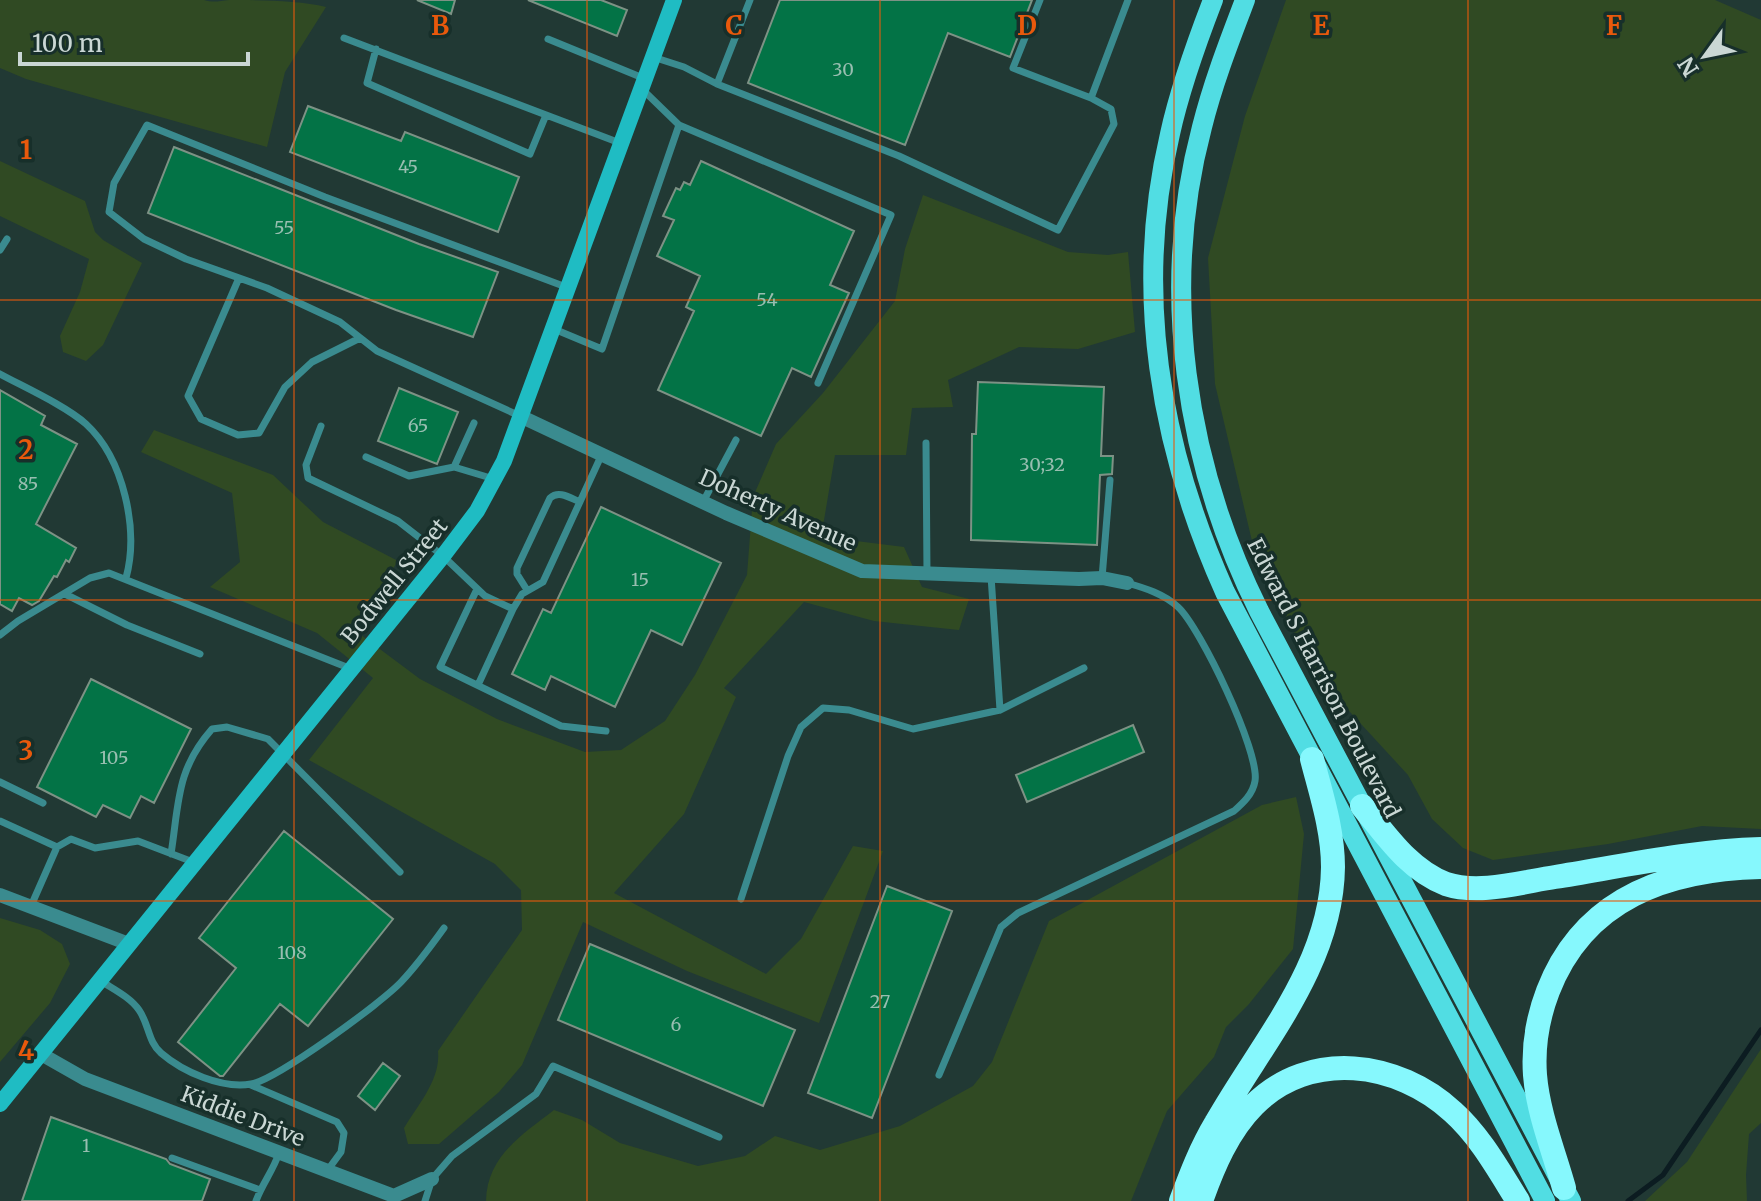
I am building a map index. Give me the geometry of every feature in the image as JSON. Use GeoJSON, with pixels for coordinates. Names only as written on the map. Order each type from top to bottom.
{"type":"FeatureCollection","features":[{"type":"Feature","properties":{"kind":"highway"},"geometry":{"type":"LineString","coordinates":[[1181,1201],[1207,1139],[1304,981],[1323,932],[1333,866],[1326,814],[1312,759]]}},
{"type":"Feature","properties":{"kind":"highway"},"geometry":{"type":"LineString","coordinates":[[1362,806],[1408,860],[1433,877],[1461,887],[1511,884],[1691,856],[1761,849]]}},
{"type":"Feature","properties":{"kind":"highway"},"geometry":{"type":"LineString","coordinates":[[1560,1197],[1535,1074],[1539,1021],[1564,957],[1579,936],[1602,914],[1639,891],[1683,877],[1761,867]]}},
{"type":"Feature","properties":{"kind":"highway"},"geometry":{"type":"LineString","coordinates":[[1201,1201],[1229,1138],[1268,1092],[1302,1074],[1319,1069],[1351,1067],[1397,1077],[1445,1105],[1474,1135],[1518,1201]]}},
{"type":"Feature","properties":{"kind":"main road","name":"Edward S Harrison Boulevard"},"geometry":{"type":"LineString","coordinates":[[1213,0],[1184,81],[1169,135],[1160,189],[1154,300],[1160,381],[1176,462],[1203,541],[1225,592],[1312,759],[1560,1197]]}},
{"type":"Feature","properties":{"kind":"main road","name":"Edward S Harrison Boulevard"},"geometry":{"type":"LineString","coordinates":[[1245,0],[1201,129],[1184,237],[1181,293],[1190,402],[1208,484],[1236,562],[1560,1197]]}},
{"type":"Feature","properties":{"kind":"street","name":"Bodwell Street"},"geometry":{"type":"LineString","coordinates":[[0,1104],[443,556],[496,480],[522,417],[674,0]]}},
{"type":"Feature","properties":{"kind":"street","name":"Doherty Avenue"},"geometry":{"type":"LineString","coordinates":[[522,417],[703,502],[862,571],[1102,578],[1127,583]]}},
{"type":"Feature","properties":{"kind":"street"},"geometry":{"type":"LineString","coordinates":[[0,895],[129,944]]}},
{"type":"Feature","properties":{"kind":"street","name":"Kiddie Drive"},"geometry":{"type":"LineString","coordinates":[[41,1054],[85,1079],[394,1196],[432,1179]]}},
{"type":"Feature","properties":{"kind":"lane"},"geometry":{"type":"LineString","coordinates":[[717,84],[750,0]]}},
{"type":"Feature","properties":{"kind":"lane"},"geometry":{"type":"LineString","coordinates":[[653,57],[899,156],[1058,230],[1114,124],[1111,109],[1091,98],[1013,68],[1040,0]]}},
{"type":"Feature","properties":{"kind":"lane"},"geometry":{"type":"LineString","coordinates":[[1091,98],[1128,0]]}},
{"type":"Feature","properties":{"kind":"lane"},"geometry":{"type":"LineString","coordinates":[[344,38],[622,144]]}},
{"type":"Feature","properties":{"kind":"lane"},"geometry":{"type":"LineString","coordinates":[[548,39],[644,84],[679,125],[891,215],[818,383]]}},
{"type":"Feature","properties":{"kind":"lane"},"geometry":{"type":"LineString","coordinates":[[376,49],[367,83],[530,154],[546,115]]}},
{"type":"Feature","properties":{"kind":"lane"},"geometry":{"type":"LineString","coordinates":[[522,417],[377,351],[340,322],[144,239],[109,212],[114,183],[147,125],[325,197],[569,288]]}},
{"type":"Feature","properties":{"kind":"lane"},"geometry":{"type":"LineString","coordinates":[[554,329],[602,349],[679,125]]}},
{"type":"Feature","properties":{"kind":"lane"},"geometry":{"type":"LineString","coordinates":[[0,250],[7,239]]}},
{"type":"Feature","properties":{"kind":"lane"},"geometry":{"type":"LineString","coordinates":[[239,278],[188,396],[201,419],[238,435],[259,433],[285,387],[312,362],[360,338]]}},
{"type":"Feature","properties":{"kind":"lane"},"geometry":{"type":"LineString","coordinates":[[0,374],[85,423],[106,450],[128,502],[131,559],[126,578]]}},
{"type":"Feature","properties":{"kind":"lane"},"geometry":{"type":"LineString","coordinates":[[454,467],[474,423]]}},
{"type":"Feature","properties":{"kind":"lane"},"geometry":{"type":"LineString","coordinates":[[321,426],[306,465],[308,478],[398,521],[443,556],[485,596],[513,609]]}},
{"type":"Feature","properties":{"kind":"lane"},"geometry":{"type":"LineString","coordinates":[[703,502],[736,440]]}},
{"type":"Feature","properties":{"kind":"lane"},"geometry":{"type":"LineString","coordinates":[[926,443],[927,573]]}},
{"type":"Feature","properties":{"kind":"lane"},"geometry":{"type":"LineString","coordinates":[[478,685],[513,609],[527,590],[543,582],[602,454]]}},
{"type":"Feature","properties":{"kind":"lane"},"geometry":{"type":"LineString","coordinates":[[366,457],[409,476],[454,467],[496,480]]}},
{"type":"Feature","properties":{"kind":"lane"},"geometry":{"type":"LineString","coordinates":[[1102,578],[1110,480]]}},
{"type":"Feature","properties":{"kind":"lane"},"geometry":{"type":"LineString","coordinates":[[527,590],[517,568],[550,498],[561,494],[580,502]]}},
{"type":"Feature","properties":{"kind":"lane"},"geometry":{"type":"LineString","coordinates":[[0,635],[90,578],[109,573],[351,669]]}},
{"type":"Feature","properties":{"kind":"lane"},"geometry":{"type":"LineString","coordinates":[[991,576],[1000,710]]}},
{"type":"Feature","properties":{"kind":"lane"},"geometry":{"type":"LineString","coordinates":[[939,1075],[1001,927],[1018,913],[1234,811],[1247,799],[1255,783],[1255,765],[1247,742],[1194,626],[1177,605],[1149,589],[1127,583]]}},
{"type":"Feature","properties":{"kind":"lane"},"geometry":{"type":"LineString","coordinates":[[477,589],[440,667],[561,726],[606,731]]}},
{"type":"Feature","properties":{"kind":"lane"},"geometry":{"type":"LineString","coordinates":[[65,594],[127,625],[200,654]]}},
{"type":"Feature","properties":{"kind":"lane"},"geometry":{"type":"LineString","coordinates":[[741,899],[794,742],[801,727],[823,708],[849,710],[913,729],[1000,710],[1084,668]]}},
{"type":"Feature","properties":{"kind":"lane"},"geometry":{"type":"LineString","coordinates":[[171,854],[183,772],[212,729],[227,727],[268,739],[400,872]]}},
{"type":"Feature","properties":{"kind":"lane"},"geometry":{"type":"LineString","coordinates":[[0,782],[43,803]]}},
{"type":"Feature","properties":{"kind":"lane"},"geometry":{"type":"LineString","coordinates":[[0,821],[57,847]]}},
{"type":"Feature","properties":{"kind":"lane"},"geometry":{"type":"LineString","coordinates":[[31,907],[57,847],[71,839],[95,848],[138,841],[195,863]]}},
{"type":"Feature","properties":{"kind":"lane"},"geometry":{"type":"LineString","coordinates":[[251,1085],[295,1062],[396,987],[444,928]]}},
{"type":"Feature","properties":{"kind":"lane"},"geometry":{"type":"LineString","coordinates":[[101,981],[141,1012],[151,1041],[161,1053],[209,1081],[251,1085],[337,1122],[344,1133],[341,1152],[327,1171]]}},
{"type":"Feature","properties":{"kind":"lane"},"geometry":{"type":"LineString","coordinates":[[425,1201],[432,1179],[452,1156],[536,1094],[553,1066],[719,1137]]}},
{"type":"Feature","properties":{"kind":"lane"},"geometry":{"type":"LineString","coordinates":[[256,1201],[272,1174],[279,1153]]}},
{"type":"Feature","properties":{"kind":"lane"},"geometry":{"type":"LineString","coordinates":[[172,1158],[260,1190]]}},
{"type":"Feature","properties":{"kind":"green space"},"geometry":{"type":"Polygon","coordinates":[[[0,0],[265,0],[326,7],[285,72],[267,147],[26,79],[0,68],[0,0]]]}},
{"type":"Feature","properties":{"kind":"green space"},"geometry":{"type":"Polygon","coordinates":[[[1286,0],[1715,0],[1761,20],[1761,829],[1702,826],[1608,844],[1493,860],[1463,848],[1432,819],[1408,775],[1316,675],[1256,558],[1215,384],[1208,258],[1245,116],[1286,0]]]}},
{"type":"Feature","properties":{"kind":"green space"},"geometry":{"type":"Polygon","coordinates":[[[0,161],[85,201],[95,232],[142,263],[103,345],[86,361],[63,352],[60,336],[80,292],[89,259],[0,216],[0,161]]]}},
{"type":"Feature","properties":{"kind":"green space"},"geometry":{"type":"Polygon","coordinates":[[[923,195],[1068,252],[1108,255],[1128,252],[1135,332],[1078,349],[1019,347],[948,380],[953,407],[912,408],[906,455],[835,455],[822,532],[856,541],[904,547],[922,587],[969,599],[959,630],[874,621],[804,602],[724,688],[736,697],[684,814],[614,893],[766,974],[801,939],[853,846],[883,851],[819,1023],[687,971],[583,922],[522,1065],[499,1092],[439,1144],[408,1144],[404,1128],[432,1082],[438,1051],[522,930],[521,890],[495,864],[309,760],[373,678],[317,633],[210,587],[240,562],[232,493],[141,452],[154,430],[273,475],[323,522],[398,561],[353,629],[420,679],[497,719],[585,752],[621,750],[665,721],[695,675],[747,575],[753,497],[776,444],[823,393],[895,301],[905,249],[923,195]]]}},
{"type":"Feature","properties":{"kind":"green space"},"geometry":{"type":"Polygon","coordinates":[[[1296,797],[1304,834],[1293,949],[1249,1004],[1226,1027],[1214,1057],[1167,1111],[1131,1201],[486,1201],[493,1171],[508,1148],[554,1110],[582,1120],[620,1143],[698,1166],[745,1156],[775,1136],[820,1150],[900,1126],[973,1086],[992,1062],[1049,921],[1262,805],[1296,797]]]}},
{"type":"Feature","properties":{"kind":"green space"},"geometry":{"type":"Polygon","coordinates":[[[0,918],[40,930],[62,944],[70,964],[50,1003],[0,1062],[0,918]]]}},
{"type":"Feature","properties":{"kind":"green space"},"geometry":{"type":"Polygon","coordinates":[[[1761,1049],[1761,1123],[1749,1134],[1747,1201],[1645,1201],[1687,1162],[1761,1049]]]}},
{"type":"Feature","properties":{"kind":"building"},"geometry":{"type":"Polygon","coordinates":[[[417,0],[455,0],[451,14],[417,0]]]}},
{"type":"Feature","properties":{"kind":"building"},"geometry":{"type":"Polygon","coordinates":[[[528,0],[601,0],[627,10],[617,36],[528,0]]]}},
{"type":"Feature","properties":{"kind":"building"},"geometry":{"type":"Polygon","coordinates":[[[780,0],[1032,0],[1010,57],[948,33],[905,145],[748,83],[780,0]]]}},
{"type":"Feature","properties":{"kind":"building"},"geometry":{"type":"Polygon","coordinates":[[[308,106],[401,141],[405,132],[519,177],[498,232],[290,152],[308,106]]]}},
{"type":"Feature","properties":{"kind":"building"},"geometry":{"type":"Polygon","coordinates":[[[174,147],[498,272],[473,337],[148,213],[174,147]]]}},
{"type":"Feature","properties":{"kind":"building"},"geometry":{"type":"Polygon","coordinates":[[[701,161],[854,231],[830,285],[849,293],[811,377],[792,368],[761,436],[658,390],[694,311],[686,307],[700,276],[657,256],[674,220],[663,216],[676,188],[680,190],[684,182],[690,185],[701,161]]]}},
{"type":"Feature","properties":{"kind":"building"},"geometry":{"type":"Polygon","coordinates":[[[978,382],[1104,387],[1101,456],[1113,456],[1112,474],[1100,475],[1097,545],[971,540],[972,434],[976,434],[978,382]]]}},
{"type":"Feature","properties":{"kind":"building"},"geometry":{"type":"Polygon","coordinates":[[[399,388],[458,412],[437,464],[378,441],[399,388]]]}},
{"type":"Feature","properties":{"kind":"building"},"geometry":{"type":"Polygon","coordinates":[[[0,390],[45,416],[41,425],[77,444],[36,524],[76,548],[39,601],[32,605],[19,598],[12,611],[0,604],[0,390]]]}},
{"type":"Feature","properties":{"kind":"building"},"geometry":{"type":"Polygon","coordinates":[[[601,507],[721,563],[682,645],[651,630],[615,707],[551,676],[545,690],[512,674],[543,609],[551,613],[601,507]]]}},
{"type":"Feature","properties":{"kind":"building"},"geometry":{"type":"Polygon","coordinates":[[[91,679],[191,729],[154,803],[141,796],[130,818],[103,805],[96,817],[37,787],[91,679]]]}},
{"type":"Feature","properties":{"kind":"building"},"geometry":{"type":"Polygon","coordinates":[[[1133,725],[1144,752],[1027,802],[1016,775],[1133,725]]]}},
{"type":"Feature","properties":{"kind":"building"},"geometry":{"type":"Polygon","coordinates":[[[284,831],[393,919],[308,1026],[280,1004],[220,1076],[178,1042],[236,968],[199,938],[284,831]]]}},
{"type":"Feature","properties":{"kind":"building"},"geometry":{"type":"Polygon","coordinates":[[[887,886],[952,911],[872,1118],[808,1093],[887,886]]]}},
{"type":"Feature","properties":{"kind":"building"},"geometry":{"type":"Polygon","coordinates":[[[590,944],[795,1030],[763,1106],[558,1020],[590,944]]]}},
{"type":"Feature","properties":{"kind":"building"},"geometry":{"type":"Polygon","coordinates":[[[383,1063],[400,1076],[375,1110],[358,1096],[383,1063]]]}},
{"type":"Feature","properties":{"kind":"building"},"geometry":{"type":"Polygon","coordinates":[[[51,1117],[166,1159],[170,1164],[210,1179],[202,1201],[22,1201],[51,1117]]]}},
{"type":"Feature","properties":{"kind":"waterway"},"geometry":{"type":"LineString","coordinates":[[1628,1201],[1663,1175],[1761,1030]]}}]}
